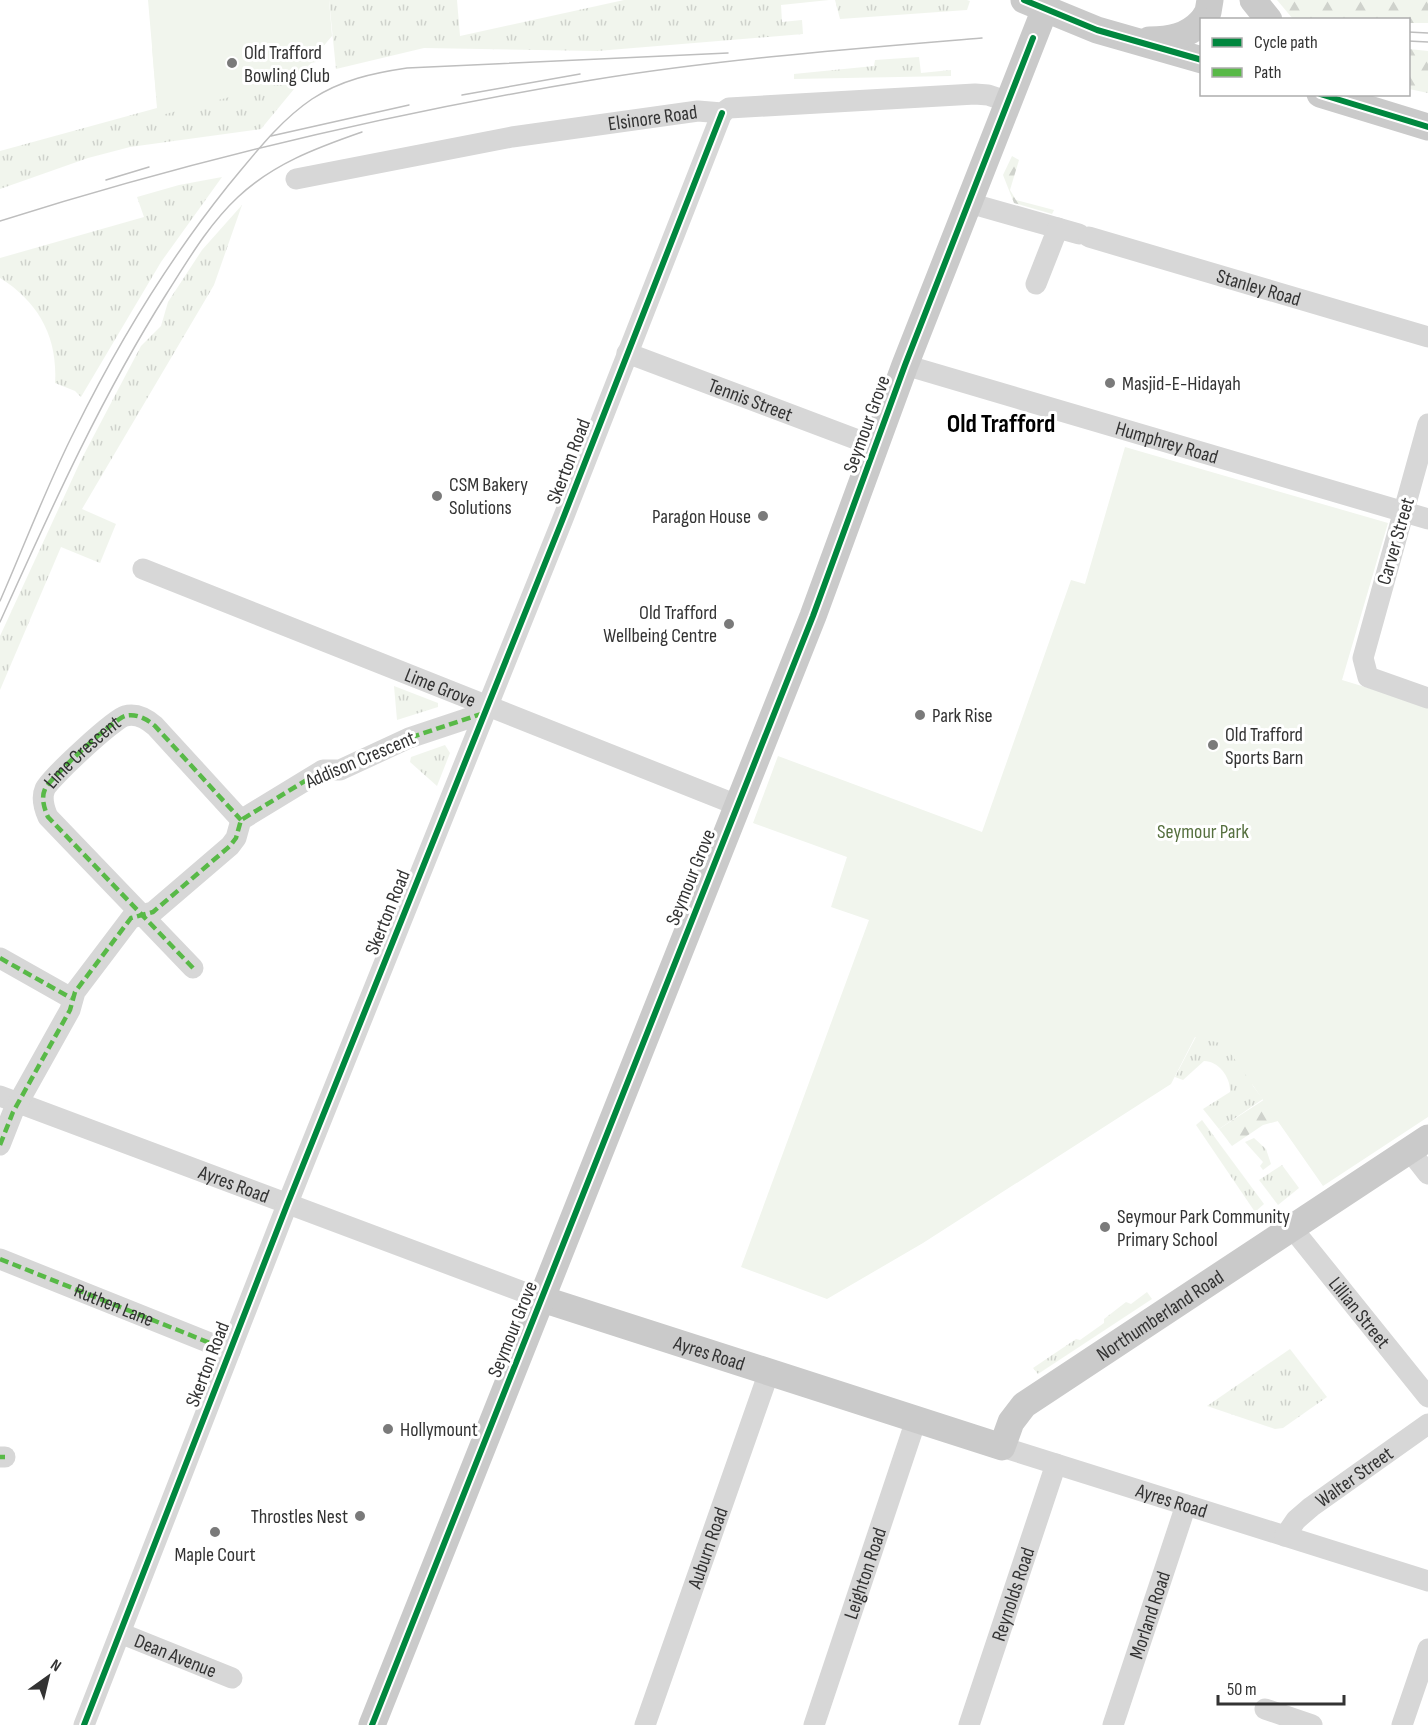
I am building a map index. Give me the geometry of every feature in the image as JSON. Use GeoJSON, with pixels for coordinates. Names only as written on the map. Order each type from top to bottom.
{"type":"FeatureCollection","features":[{"type":"Feature","properties":{"kind":"main road"},"geometry":{"type":"LineString","coordinates":[[1204,18],[1208,12],[1210,0]]}},
{"type":"Feature","properties":{"kind":"main road"},"geometry":{"type":"LineString","coordinates":[[1222,0],[1224,18]]}},
{"type":"Feature","properties":{"kind":"main road"},"geometry":{"type":"LineString","coordinates":[[1239,0],[1243,18]]}},
{"type":"Feature","properties":{"kind":"main road"},"geometry":{"type":"LineString","coordinates":[[1253,0],[1267,18]]}},
{"type":"Feature","properties":{"kind":"main road"},"geometry":{"type":"LineString","coordinates":[[1034,4],[1121,37],[1200,59]]}},
{"type":"Feature","properties":{"kind":"main road","name":"Seymour Grove"},"geometry":{"type":"LineString","coordinates":[[372,1725],[843,540],[874,446],[1009,102],[1034,4]]}},
{"type":"Feature","properties":{"kind":"main road"},"geometry":{"type":"LineString","coordinates":[[1121,37],[1165,40],[1178,37],[1200,21]]}},
{"type":"Feature","properties":{"kind":"main road"},"geometry":{"type":"LineString","coordinates":[[1335,97],[1428,127]]}},
{"type":"Feature","properties":{"kind":"main road","name":"Northumberland Road"},"geometry":{"type":"LineString","coordinates":[[1002,1447],[1011,1422],[1022,1406],[1419,1145]]}},
{"type":"Feature","properties":{"kind":"main road","name":"Ayres Road"},"geometry":{"type":"LineString","coordinates":[[542,1299],[1002,1447]]}},
{"type":"Feature","properties":{"kind":"street","name":"Elsinore Road"},"geometry":{"type":"LineString","coordinates":[[296,179],[512,137],[698,111],[722,113],[726,109],[739,107],[965,95],[988,95],[1009,102]]}},
{"type":"Feature","properties":{"kind":"street","name":"Skerton Road"},"geometry":{"type":"LineString","coordinates":[[84,1725],[287,1205],[722,113]]}},
{"type":"Feature","properties":{"kind":"street","name":"Stanley Road"},"geometry":{"type":"LineString","coordinates":[[969,203],[1428,337]]}},
{"type":"Feature","properties":{"kind":"street"},"geometry":{"type":"LineString","coordinates":[[1036,284],[1058,228]]}},
{"type":"Feature","properties":{"kind":"street","name":"Tennis Street"},"geometry":{"type":"LineString","coordinates":[[627,353],[874,446]]}},
{"type":"Feature","properties":{"kind":"street","name":"Humphrey Road"},"geometry":{"type":"LineString","coordinates":[[905,365],[1428,519]]}},
{"type":"Feature","properties":{"kind":"street","name":"Carver Street"},"geometry":{"type":"LineString","coordinates":[[1428,424],[1363,658],[1368,677],[1428,698]]}},
{"type":"Feature","properties":{"kind":"street","name":"Lime Grove"},"geometry":{"type":"LineString","coordinates":[[143,569],[485,710],[737,805]]}},
{"type":"Feature","properties":{"kind":"street","name":"Addison Crescent"},"geometry":{"type":"LineString","coordinates":[[242,820],[323,770],[340,770],[409,738],[485,710]]}},
{"type":"Feature","properties":{"kind":"street","name":"Lime Crescent"},"geometry":{"type":"LineString","coordinates":[[141,916],[48,817],[43,795],[50,782],[61,770],[119,719],[130,716],[144,718],[155,726],[242,820]]}},
{"type":"Feature","properties":{"kind":"street"},"geometry":{"type":"LineString","coordinates":[[0,1145],[10,1100],[70,1010],[71,998],[115,936],[131,918],[153,912],[230,846],[236,838],[242,820]]}},
{"type":"Feature","properties":{"kind":"street"},"geometry":{"type":"LineString","coordinates":[[141,916],[193,968]]}},
{"type":"Feature","properties":{"kind":"street"},"geometry":{"type":"LineString","coordinates":[[0,958],[71,998]]}},
{"type":"Feature","properties":{"kind":"street","name":"Ayres Road"},"geometry":{"type":"LineString","coordinates":[[10,1100],[542,1299]]}},
{"type":"Feature","properties":{"kind":"street"},"geometry":{"type":"LineString","coordinates":[[1419,1145],[1428,1174]]}},
{"type":"Feature","properties":{"kind":"street","name":"Lillian Street"},"geometry":{"type":"LineString","coordinates":[[1292,1228],[1428,1397]]}},
{"type":"Feature","properties":{"kind":"street","name":"Ruthen Lane"},"geometry":{"type":"LineString","coordinates":[[0,1259],[230,1351]]}},
{"type":"Feature","properties":{"kind":"street","name":"Auburn Road"},"geometry":{"type":"LineString","coordinates":[[645,1725],[769,1372]]}},
{"type":"Feature","properties":{"kind":"street","name":"Leighton Road"},"geometry":{"type":"LineString","coordinates":[[814,1725],[916,1420]]}},
{"type":"Feature","properties":{"kind":"street","name":"Walter Street"},"geometry":{"type":"LineString","coordinates":[[1285,1536],[1296,1520],[1311,1507],[1428,1424]]}},
{"type":"Feature","properties":{"kind":"street","name":"Ayres Road"},"geometry":{"type":"LineString","coordinates":[[1002,1447],[1428,1581]]}},
{"type":"Feature","properties":{"kind":"street","name":"Reynolds Road"},"geometry":{"type":"LineString","coordinates":[[969,1725],[1056,1464]]}},
{"type":"Feature","properties":{"kind":"street","name":"Morland Road"},"geometry":{"type":"LineString","coordinates":[[1113,1725],[1186,1505]]}},
{"type":"Feature","properties":{"kind":"street","name":"Dean Avenue"},"geometry":{"type":"LineString","coordinates":[[120,1633],[232,1678]]}},
{"type":"Feature","properties":{"kind":"street"},"geometry":{"type":"LineString","coordinates":[[1402,1725],[1428,1649]]}},
{"type":"Feature","properties":{"kind":"street"},"geometry":{"type":"LineString","coordinates":[[1265,1709],[1312,1725]]}},
{"type":"Feature","properties":{"kind":"green space","name":"Old Trafford Bowling Club"},"geometry":{"type":"Polygon","coordinates":[[[148,0],[329,0],[332,36],[321,49],[322,61],[311,63],[298,79],[158,116],[148,0]]]}},
{"type":"Feature","properties":{"kind":"green space"},"geometry":{"type":"Polygon","coordinates":[[[329,0],[457,0],[460,36],[624,0],[829,0],[781,5],[782,22],[802,20],[803,34],[597,51],[424,48],[336,69],[329,0]]]}},
{"type":"Feature","properties":{"kind":"green space"},"geometry":{"type":"Polygon","coordinates":[[[835,0],[970,1],[967,10],[840,19],[835,0]]]}},
{"type":"Feature","properties":{"kind":"green space"},"geometry":{"type":"Polygon","coordinates":[[[1277,0],[1428,0],[1428,23],[1410,23],[1410,18],[1292,18],[1277,0]]]}},
{"type":"Feature","properties":{"kind":"green space"},"geometry":{"type":"Polygon","coordinates":[[[152,48],[301,69],[299,83],[261,129],[130,147],[88,158],[0,189],[0,151],[157,108],[152,48]]]}},
{"type":"Feature","properties":{"kind":"green space"},"geometry":{"type":"Polygon","coordinates":[[[1410,49],[1428,51],[1428,93],[1410,89],[1410,49]]]}},
{"type":"Feature","properties":{"kind":"green space"},"geometry":{"type":"Polygon","coordinates":[[[919,57],[921,73],[951,70],[951,76],[794,79],[794,74],[874,66],[875,60],[919,57]]]}},
{"type":"Feature","properties":{"kind":"green space"},"geometry":{"type":"Polygon","coordinates":[[[1012,156],[1019,160],[1010,190],[1016,200],[1054,210],[1052,214],[1014,203],[1003,175],[1012,156]]]}},
{"type":"Feature","properties":{"kind":"green space"},"geometry":{"type":"Polygon","coordinates":[[[222,177],[161,262],[81,397],[75,391],[55,383],[53,351],[49,336],[35,310],[25,298],[0,278],[0,258],[144,217],[137,197],[179,185],[222,177]]]}},
{"type":"Feature","properties":{"kind":"green space"},"geometry":{"type":"Polygon","coordinates":[[[242,205],[214,285],[82,509],[116,524],[100,563],[61,547],[0,690],[0,636],[81,460],[141,346],[161,326],[168,302],[202,250],[242,205]]]}},
{"type":"Feature","properties":{"kind":"green space","name":"Seymour Park"},"geometry":{"type":"Polygon","coordinates":[[[1125,447],[1388,523],[1342,680],[1428,706],[1428,1117],[1323,1186],[1224,1044],[1195,1037],[1171,1084],[923,1243],[827,1299],[741,1267],[869,920],[831,907],[847,857],[753,823],[778,756],[982,832],[1071,580],[1085,584],[1125,447]]]}},
{"type":"Feature","properties":{"kind":"green space"},"geometry":{"type":"Polygon","coordinates":[[[394,686],[438,703],[438,707],[397,720],[394,686]]]}},
{"type":"Feature","properties":{"kind":"green space"},"geometry":{"type":"Polygon","coordinates":[[[445,745],[450,753],[437,786],[410,762],[411,757],[445,745]]]}},
{"type":"Feature","properties":{"kind":"green space"},"geometry":{"type":"Polygon","coordinates":[[[1226,979],[1253,1086],[1263,1099],[1219,1129],[1203,1109],[1230,1092],[1223,1071],[1215,1064],[1204,1061],[1183,1080],[1175,1077],[1226,979]]]}},
{"type":"Feature","properties":{"kind":"green space"},"geometry":{"type":"Polygon","coordinates":[[[1360,1037],[1278,1121],[1263,1125],[1232,1146],[1219,1129],[1360,1037]]]}},
{"type":"Feature","properties":{"kind":"green space"},"geometry":{"type":"Polygon","coordinates":[[[1202,1120],[1264,1204],[1255,1212],[1196,1125],[1202,1120]]]}},
{"type":"Feature","properties":{"kind":"green space"},"geometry":{"type":"Polygon","coordinates":[[[1254,1138],[1266,1149],[1271,1164],[1263,1170],[1260,1166],[1263,1162],[1245,1142],[1254,1138]]]}},
{"type":"Feature","properties":{"kind":"green space"},"geometry":{"type":"Polygon","coordinates":[[[1282,1165],[1299,1188],[1278,1205],[1259,1180],[1282,1165]]]}},
{"type":"Feature","properties":{"kind":"green space"},"geometry":{"type":"Polygon","coordinates":[[[1147,1292],[1152,1299],[1038,1374],[1033,1368],[1104,1323],[1104,1319],[1126,1302],[1131,1304],[1147,1292]]]}},
{"type":"Feature","properties":{"kind":"green space"},"geometry":{"type":"Polygon","coordinates":[[[1290,1349],[1327,1397],[1283,1428],[1275,1429],[1207,1406],[1290,1349]]]}},
{"type":"Feature","properties":{"kind":"tram line"},"geometry":{"type":"LineString","coordinates":[[1410,32],[1428,33]]}},
{"type":"Feature","properties":{"kind":"tram line"},"geometry":{"type":"LineString","coordinates":[[0,221],[220,158],[368,123],[517,93],[689,66],[982,38]]}},
{"type":"Feature","properties":{"kind":"tram line"},"geometry":{"type":"LineString","coordinates":[[1410,41],[1428,42]]}},
{"type":"Feature","properties":{"kind":"tram line"},"geometry":{"type":"LineString","coordinates":[[0,601],[65,451],[126,335],[164,274],[205,215],[266,140],[300,108],[323,92],[346,82],[407,68],[728,53]]}},
{"type":"Feature","properties":{"kind":"tram line"},"geometry":{"type":"LineString","coordinates":[[462,95],[580,74]]}},
{"type":"Feature","properties":{"kind":"tram line"},"geometry":{"type":"LineString","coordinates":[[271,136],[409,105]]}},
{"type":"Feature","properties":{"kind":"tram line"},"geometry":{"type":"LineString","coordinates":[[0,622],[58,496],[120,372],[208,231],[238,197],[266,175],[296,158],[362,132]]}},
{"type":"Feature","properties":{"kind":"tram line"},"geometry":{"type":"LineString","coordinates":[[106,180],[149,167]]}},
{"type":"Feature","properties":{"kind":"marked path"},"geometry":{"type":"LineString","coordinates":[[0,1145],[13,1112],[70,1010],[75,992],[131,918],[153,912],[230,846],[236,838],[241,820],[323,770],[340,770],[409,738],[484,713]]}},
{"type":"Feature","properties":{"kind":"marked path"},"geometry":{"type":"LineString","coordinates":[[193,968],[48,817],[45,810],[44,792],[58,773],[96,738],[125,716],[133,715],[155,726],[241,820]]}},
{"type":"Feature","properties":{"kind":"marked path"},"geometry":{"type":"LineString","coordinates":[[0,958],[71,998]]}},
{"type":"Feature","properties":{"kind":"marked path"},"geometry":{"type":"LineString","coordinates":[[0,1259],[230,1351]]}},
{"type":"Feature","properties":{"kind":"marked path"},"geometry":{"type":"LineString","coordinates":[[0,1457],[5,1457]]}},
{"type":"Feature","properties":{"kind":"cycle path"},"geometry":{"type":"LineString","coordinates":[[1024,0],[1097,30],[1200,59]]}},
{"type":"Feature","properties":{"kind":"cycle path"},"geometry":{"type":"LineString","coordinates":[[372,1725],[813,616],[905,365],[1033,38]]}},
{"type":"Feature","properties":{"kind":"cycle path"},"geometry":{"type":"LineString","coordinates":[[1327,96],[1428,127]]}},
{"type":"Feature","properties":{"kind":"cycle path"},"geometry":{"type":"LineString","coordinates":[[84,1725],[287,1205],[562,521],[722,113]]}},
{"type":"Feature","properties":{"kind":"place","name":"Old Trafford Bowling Club"},"geometry":{"type":"Point","coordinates":[232,63]}},
{"type":"Feature","properties":{"kind":"place","name":"Masjid-E-Hidayah"},"geometry":{"type":"Point","coordinates":[1110,383]}},
{"type":"Feature","properties":{"kind":"place","name":"CSM Bakery Solutions"},"geometry":{"type":"Point","coordinates":[437,496]}},
{"type":"Feature","properties":{"kind":"place","name":"Paragon House"},"geometry":{"type":"Point","coordinates":[763,516]}},
{"type":"Feature","properties":{"kind":"place","name":"Old Trafford Wellbeing Centre"},"geometry":{"type":"Point","coordinates":[729,624]}},
{"type":"Feature","properties":{"kind":"place","name":"Park Rise"},"geometry":{"type":"Point","coordinates":[920,715]}},
{"type":"Feature","properties":{"kind":"place","name":"Old Trafford Sports Barn"},"geometry":{"type":"Point","coordinates":[1213,745]}},
{"type":"Feature","properties":{"kind":"place","name":"Seymour Park Community Primary School"},"geometry":{"type":"Point","coordinates":[1105,1227]}},
{"type":"Feature","properties":{"kind":"place","name":"Hollymount"},"geometry":{"type":"Point","coordinates":[388,1429]}},
{"type":"Feature","properties":{"kind":"place","name":"Throstles Nest"},"geometry":{"type":"Point","coordinates":[360,1516]}},
{"type":"Feature","properties":{"kind":"place","name":"Maple Court"},"geometry":{"type":"Point","coordinates":[215,1532]}},
{"type":"Feature","properties":{"kind":"district","name":"Old Trafford"},"geometry":{"type":"Point","coordinates":[1001,423]}}]}
